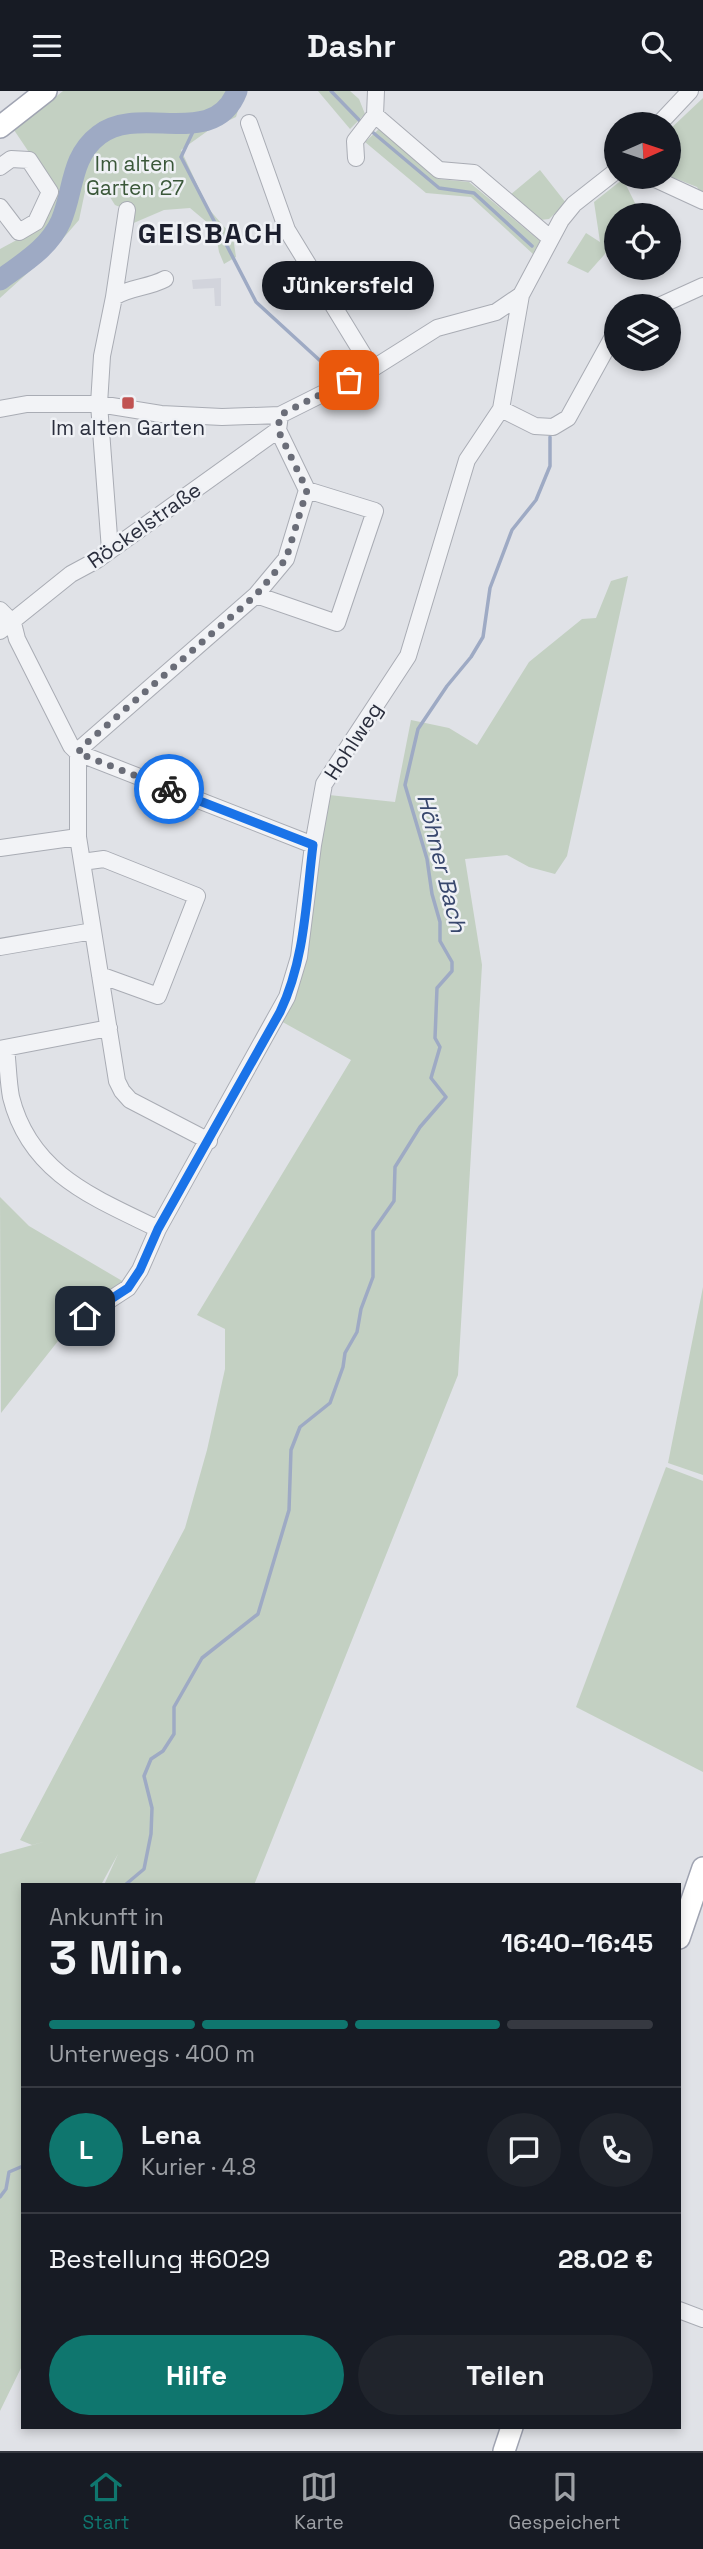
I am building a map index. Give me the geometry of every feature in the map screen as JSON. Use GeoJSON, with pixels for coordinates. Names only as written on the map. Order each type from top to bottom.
{"type":"FeatureCollection","features":[{"type":"Feature","properties":{"kind":"main road"},"geometry":{"type":"LineString","coordinates":[[0,127],[46,91]]}},
{"type":"Feature","properties":{"kind":"main road"},"geometry":{"type":"LineString","coordinates":[[681,1931],[703,1868]]}},
{"type":"Feature","properties":{"kind":"main road"},"geometry":{"type":"LineString","coordinates":[[504,2451],[511,2429]]}},
{"type":"Feature","properties":{"kind":"street"},"geometry":{"type":"LineString","coordinates":[[356,158],[355,141],[368,124],[376,91]]}},
{"type":"Feature","properties":{"kind":"street"},"geometry":{"type":"LineString","coordinates":[[670,112],[690,91]]}},
{"type":"Feature","properties":{"kind":"street"},"geometry":{"type":"LineString","coordinates":[[249,123],[287,230],[372,369]]}},
{"type":"Feature","properties":{"kind":"street"},"geometry":{"type":"LineString","coordinates":[[368,124],[439,170],[474,173],[550,237]]}},
{"type":"Feature","properties":{"kind":"street"},"geometry":{"type":"LineString","coordinates":[[0,167],[10,159],[29,160],[50,192],[36,222],[19,232],[7,231],[0,207]]}},
{"type":"Feature","properties":{"kind":"street","name":"Hohlweg"},"geometry":{"type":"LineString","coordinates":[[85,1316],[128,1288],[140,1270],[158,1229],[280,1012],[299,957],[313,845],[324,784],[408,656],[467,460],[501,409],[521,295],[550,237],[574,204],[604,180]]}},
{"type":"Feature","properties":{"kind":"street"},"geometry":{"type":"LineString","coordinates":[[677,189],[703,201]]}},
{"type":"Feature","properties":{"kind":"street"},"geometry":{"type":"LineString","coordinates":[[110,551],[99,404],[102,356],[127,210]]}},
{"type":"Feature","properties":{"kind":"street"},"geometry":{"type":"LineString","coordinates":[[114,297],[126,290],[154,285],[165,279]]}},
{"type":"Feature","properties":{"kind":"street"},"geometry":{"type":"LineString","coordinates":[[681,296],[703,286]]}},
{"type":"Feature","properties":{"kind":"street","name":"Röckelstraße"},"geometry":{"type":"LineString","coordinates":[[6,627],[71,575],[110,551],[279,423],[437,328],[496,311],[521,295]]}},
{"type":"Feature","properties":{"kind":"street"},"geometry":{"type":"LineString","coordinates":[[501,409],[534,426],[553,427],[568,418],[604,353]]}},
{"type":"Feature","properties":{"kind":"street"},"geometry":{"type":"LineString","coordinates":[[0,408],[27,404],[99,404],[161,414],[279,423],[307,490],[286,559],[256,595],[78,753],[78,837],[117,1081],[130,1100],[209,1141]]}},
{"type":"Feature","properties":{"kind":"street"},"geometry":{"type":"LineString","coordinates":[[256,595],[337,623],[375,512],[307,490]]}},
{"type":"Feature","properties":{"kind":"street"},"geometry":{"type":"LineString","coordinates":[[0,610],[6,627],[17,639],[71,746],[78,753],[313,845]]}},
{"type":"Feature","properties":{"kind":"street"},"geometry":{"type":"LineString","coordinates":[[0,848],[78,837]]}},
{"type":"Feature","properties":{"kind":"street"},"geometry":{"type":"LineString","coordinates":[[82,862],[104,859],[197,896],[158,996],[100,975]]}},
{"type":"Feature","properties":{"kind":"street"},"geometry":{"type":"LineString","coordinates":[[0,947],[93,931]]}},
{"type":"Feature","properties":{"kind":"street"},"geometry":{"type":"LineString","coordinates":[[109,1028],[3,1049],[12,1097],[24,1131],[40,1157],[78,1189],[158,1229]]}},
{"type":"Feature","properties":{"kind":"street"},"geometry":{"type":"LineString","coordinates":[[681,2311],[703,2319]]}},
{"type":"Feature","properties":{"kind":"shaded area"},"geometry":{"type":"Polygon","coordinates":[[[221,278],[221,306],[215,306],[214,288],[193,289],[192,280],[221,278]]]}},
{"type":"Feature","properties":{"kind":"green space","name":"Im alten Garten 27"},"geometry":{"type":"Polygon","coordinates":[[[63,91],[244,91],[236,117],[209,130],[181,150],[208,208],[233,237],[236,257],[224,264],[215,229],[190,208],[164,210],[129,225],[127,210],[115,205],[108,194],[92,192],[87,182],[79,220],[53,250],[0,298],[0,249],[37,229],[57,194],[14,130],[63,91]]]}},
{"type":"Feature","properties":{"kind":"green space"},"geometry":{"type":"Polygon","coordinates":[[[318,91],[350,91],[359,99],[365,114],[350,129],[318,91]]]}},
{"type":"Feature","properties":{"kind":"green space"},"geometry":{"type":"Polygon","coordinates":[[[703,98],[703,196],[697,187],[681,181],[681,119],[703,98]]]}},
{"type":"Feature","properties":{"kind":"green space"},"geometry":{"type":"Polygon","coordinates":[[[380,128],[438,179],[469,182],[540,241],[533,254],[471,197],[426,193],[365,142],[380,128]]]}},
{"type":"Feature","properties":{"kind":"green space"},"geometry":{"type":"Polygon","coordinates":[[[540,170],[566,203],[549,219],[540,220],[510,195],[540,170]]]}},
{"type":"Feature","properties":{"kind":"green space"},"geometry":{"type":"Polygon","coordinates":[[[610,189],[628,189],[635,203],[604,203],[604,255],[588,273],[567,263],[586,233],[600,242],[594,202],[610,189]]]}},
{"type":"Feature","properties":{"kind":"green space"},"geometry":{"type":"Polygon","coordinates":[[[628,576],[567,856],[555,874],[529,867],[507,855],[465,859],[482,965],[458,1375],[255,1883],[105,1883],[118,1854],[102,1883],[21,1883],[21,2368],[0,2411],[0,1854],[47,1841],[32,1845],[20,1840],[185,1528],[207,1450],[225,1369],[225,1329],[197,1315],[351,1060],[279,1020],[329,795],[395,802],[411,720],[449,728],[477,745],[529,662],[582,619],[596,618],[611,581],[628,576]]]}},
{"type":"Feature","properties":{"kind":"green space"},"geometry":{"type":"Polygon","coordinates":[[[0,1197],[29,1226],[124,1282],[85,1307],[1,1413],[0,1197]]]}},
{"type":"Feature","properties":{"kind":"green space"},"geometry":{"type":"Polygon","coordinates":[[[703,1287],[703,1475],[668,1463],[703,1287]]]}},
{"type":"Feature","properties":{"kind":"green space"},"geometry":{"type":"Polygon","coordinates":[[[666,1467],[703,1481],[703,1772],[576,1707],[666,1467]]]}},
{"type":"Feature","properties":{"kind":"waterway"},"geometry":{"type":"LineString","coordinates":[[0,280],[35,254],[56,231],[78,164],[99,135],[116,126],[135,123],[194,123],[212,119],[226,109],[237,91]]}},
{"type":"Feature","properties":{"kind":"waterway","name":"Höhner Bach"},"geometry":{"type":"LineString","coordinates":[[331,91],[361,122]]}},
{"type":"Feature","properties":{"kind":"waterway","name":"Höhner Bach"},"geometry":{"type":"LineString","coordinates":[[197,123],[181,157],[256,302],[339,378]]}},
{"type":"Feature","properties":{"kind":"waterway","name":"Höhner Bach"},"geometry":{"type":"LineString","coordinates":[[370,130],[439,188],[474,193],[532,246]]}},
{"type":"Feature","properties":{"kind":"waterway","name":"Höhner Bach"},"geometry":{"type":"LineString","coordinates":[[127,1883],[144,1869],[151,1834],[152,1808],[144,1776],[151,1759],[163,1751],[174,1734],[174,1707],[202,1658],[258,1614],[289,1510],[291,1450],[300,1427],[330,1403],[343,1367],[345,1353],[357,1332],[361,1309],[373,1277],[373,1231],[394,1201],[395,1167],[420,1127],[446,1097],[431,1078],[440,1047],[435,1038],[437,988],[452,971],[452,962],[440,941],[440,922],[432,894],[427,859],[405,785],[418,729],[483,637],[490,588],[512,530],[536,500],[550,466],[550,437]]}},
{"type":"Feature","properties":{"kind":"waterway","name":"Höhner Bach"},"geometry":{"type":"LineString","coordinates":[[0,2197],[6,2189],[9,2172],[21,2167]]}},
{"type":"Feature","properties":{"kind":"way so far"},"geometry":{"type":"LineString","coordinates":[[169,789],[78,753],[256,595],[286,559],[307,490],[278,430],[280,415],[349,380]]}},
{"type":"Feature","properties":{"kind":"place","name":"Jünkersfeld"},"geometry":{"type":"Point","coordinates":[349,380]}},
{"type":"Feature","properties":{"kind":"place","name":"Im alten Garten"},"geometry":{"type":"Point","coordinates":[128,403]}},
{"type":"Feature","properties":{"kind":"district","name":"GEISBACH"},"geometry":{"type":"Point","coordinates":[211,233]}},
{"type":"Feature","properties":{"kind":"route"},"geometry":{"type":"LineString","coordinates":[[85,1316],[128,1288],[140,1270],[158,1229],[280,1012],[299,957],[313,845],[169,789]]}}]}
